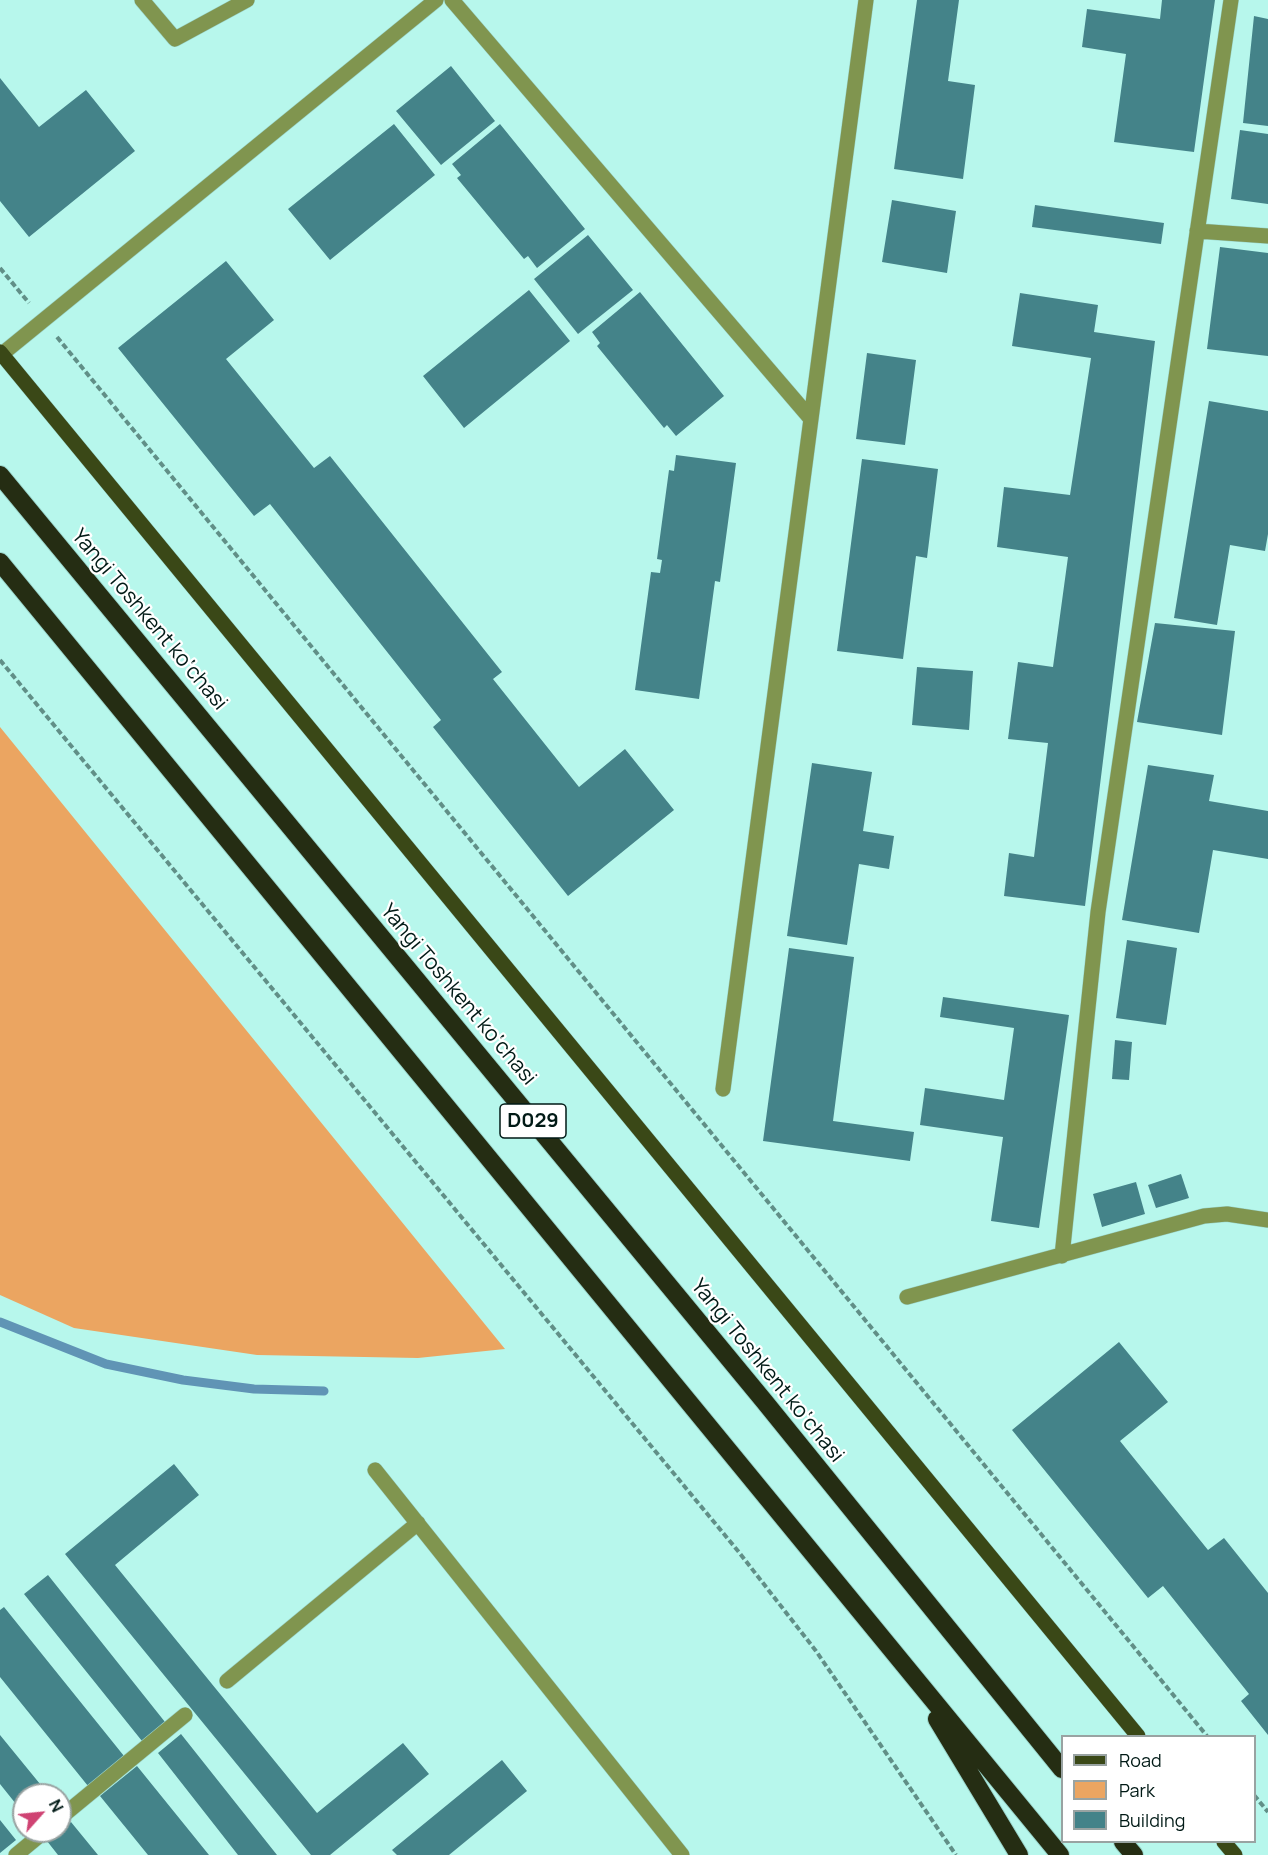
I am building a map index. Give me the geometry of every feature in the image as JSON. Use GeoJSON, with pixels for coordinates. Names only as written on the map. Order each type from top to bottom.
{"type":"FeatureCollection","features":[{"type":"Feature","properties":{"kind":"highway","name":"Yangi Toshkent ko‘chasi"},"geometry":{"type":"LineString","coordinates":[[0,475],[764,1401],[1061,1768]]}},
{"type":"Feature","properties":{"kind":"highway","name":"D029"},"geometry":{"type":"LineString","coordinates":[[0,562],[1060,1855]]}},
{"type":"Feature","properties":{"kind":"highway"},"geometry":{"type":"LineString","coordinates":[[903,1663],[1019,1855]]}},
{"type":"Feature","properties":{"kind":"highway"},"geometry":{"type":"LineString","coordinates":[[1124,1843],[1134,1855]]}},
{"type":"Feature","properties":{"kind":"main road"},"geometry":{"type":"LineString","coordinates":[[1,353],[1136,1735]]}},
{"type":"Feature","properties":{"kind":"main road"},"geometry":{"type":"LineString","coordinates":[[1225,1843],[1235,1855]]}},
{"type":"Feature","properties":{"kind":"street"},"geometry":{"type":"LineString","coordinates":[[142,0],[175,39],[248,0]]}},
{"type":"Feature","properties":{"kind":"street"},"geometry":{"type":"LineString","coordinates":[[1,353],[436,0]]}},
{"type":"Feature","properties":{"kind":"street"},"geometry":{"type":"LineString","coordinates":[[452,0],[811,419]]}},
{"type":"Feature","properties":{"kind":"street"},"geometry":{"type":"LineString","coordinates":[[723,1089],[866,0]]}},
{"type":"Feature","properties":{"kind":"street"},"geometry":{"type":"LineString","coordinates":[[1062,1256],[1098,912],[1231,0]]}},
{"type":"Feature","properties":{"kind":"street"},"geometry":{"type":"LineString","coordinates":[[1197,231],[1268,236]]}},
{"type":"Feature","properties":{"kind":"street"},"geometry":{"type":"LineString","coordinates":[[907,1298],[1203,1216],[1227,1214],[1268,1220]]}},
{"type":"Feature","properties":{"kind":"street"},"geometry":{"type":"LineString","coordinates":[[375,1470],[682,1855]]}},
{"type":"Feature","properties":{"kind":"street"},"geometry":{"type":"LineString","coordinates":[[227,1681],[418,1523]]}},
{"type":"Feature","properties":{"kind":"street"},"geometry":{"type":"LineString","coordinates":[[72,1808],[185,1715]]}},
{"type":"Feature","properties":{"kind":"street"},"geometry":{"type":"LineString","coordinates":[[16,1855],[30,1843]]}},
{"type":"Feature","properties":{"kind":"path"},"geometry":{"type":"LineString","coordinates":[[0,268],[30,304]]}},
{"type":"Feature","properties":{"kind":"path"},"geometry":{"type":"LineString","coordinates":[[53,332],[1205,1735]]}},
{"type":"Feature","properties":{"kind":"path"},"geometry":{"type":"LineString","coordinates":[[0,660],[738,1551],[816,1651],[956,1855]]}},
{"type":"Feature","properties":{"kind":"path"},"geometry":{"type":"LineString","coordinates":[[1256,1797],[1268,1812]]}},
{"type":"Feature","properties":{"kind":"green space"},"geometry":{"type":"Polygon","coordinates":[[[0,727],[505,1349],[418,1358],[257,1355],[74,1328],[0,1295],[0,727]]]}},
{"type":"Feature","properties":{"kind":"building"},"geometry":{"type":"Polygon","coordinates":[[[917,0],[959,0],[948,81],[975,85],[963,179],[894,169],[917,0]]]}},
{"type":"Feature","properties":{"kind":"building"},"geometry":{"type":"Polygon","coordinates":[[[1162,0],[1215,0],[1194,152],[1114,142],[1126,54],[1082,47],[1087,9],[1160,19],[1162,0]]]}},
{"type":"Feature","properties":{"kind":"building"},"geometry":{"type":"Polygon","coordinates":[[[1254,16],[1268,19],[1268,126],[1243,123],[1254,16]]]}},
{"type":"Feature","properties":{"kind":"building"},"geometry":{"type":"Polygon","coordinates":[[[451,66],[495,121],[441,165],[396,111],[451,66]]]}},
{"type":"Feature","properties":{"kind":"building"},"geometry":{"type":"Polygon","coordinates":[[[0,78],[39,127],[86,90],[135,151],[29,237],[0,201],[0,78]]]}},
{"type":"Feature","properties":{"kind":"building"},"geometry":{"type":"Polygon","coordinates":[[[394,124],[435,175],[330,260],[288,209],[394,124]]]}},
{"type":"Feature","properties":{"kind":"building"},"geometry":{"type":"Polygon","coordinates":[[[500,124],[585,229],[537,268],[528,256],[524,259],[457,178],[461,175],[452,164],[500,124]]]}},
{"type":"Feature","properties":{"kind":"building"},"geometry":{"type":"Polygon","coordinates":[[[1240,130],[1268,134],[1268,204],[1231,199],[1240,130]]]}},
{"type":"Feature","properties":{"kind":"building"},"geometry":{"type":"Polygon","coordinates":[[[892,200],[956,211],[947,273],[882,262],[892,200]]]}},
{"type":"Feature","properties":{"kind":"building"},"geometry":{"type":"Polygon","coordinates":[[[1035,205],[1164,223],[1161,244],[1032,227],[1035,205]]]}},
{"type":"Feature","properties":{"kind":"building"},"geometry":{"type":"Polygon","coordinates":[[[588,235],[633,290],[578,334],[534,279],[588,235]]]}},
{"type":"Feature","properties":{"kind":"building"},"geometry":{"type":"Polygon","coordinates":[[[1220,247],[1268,253],[1268,356],[1207,349],[1220,247]]]}},
{"type":"Feature","properties":{"kind":"building"},"geometry":{"type":"Polygon","coordinates":[[[226,261],[274,320],[226,359],[314,468],[330,456],[502,672],[493,679],[579,787],[625,749],[674,810],[568,896],[433,727],[441,720],[270,504],[254,516],[118,348],[226,261]]]}},
{"type":"Feature","properties":{"kind":"building"},"geometry":{"type":"Polygon","coordinates":[[[529,290],[570,341],[464,428],[423,376],[529,290]]]}},
{"type":"Feature","properties":{"kind":"building"},"geometry":{"type":"Polygon","coordinates":[[[640,292],[724,396],[676,436],[667,425],[664,428],[597,346],[600,343],[592,332],[640,292]]]}},
{"type":"Feature","properties":{"kind":"building"},"geometry":{"type":"Polygon","coordinates":[[[1020,293],[1098,305],[1094,332],[1155,341],[1085,906],[1004,896],[1009,853],[1034,857],[1048,743],[1008,739],[1018,662],[1053,667],[1068,557],[997,547],[1004,487],[1070,495],[1091,358],[1012,346],[1020,293]]]}},
{"type":"Feature","properties":{"kind":"building"},"geometry":{"type":"Polygon","coordinates":[[[867,353],[916,360],[905,445],[856,439],[867,353]]]}},
{"type":"Feature","properties":{"kind":"building"},"geometry":{"type":"Polygon","coordinates":[[[1209,401],[1268,411],[1268,534],[1265,551],[1230,545],[1217,625],[1174,618],[1209,401]]]}},
{"type":"Feature","properties":{"kind":"building"},"geometry":{"type":"Polygon","coordinates":[[[676,455],[736,463],[720,582],[715,581],[699,699],[635,690],[651,572],[660,573],[662,560],[657,559],[669,470],[674,471],[676,455]]]}},
{"type":"Feature","properties":{"kind":"building"},"geometry":{"type":"Polygon","coordinates":[[[862,459],[938,469],[927,558],[916,556],[903,659],[837,651],[862,459]]]}},
{"type":"Feature","properties":{"kind":"building"},"geometry":{"type":"Polygon","coordinates":[[[1155,623],[1235,631],[1222,735],[1137,722],[1155,623]]]}},
{"type":"Feature","properties":{"kind":"building"},"geometry":{"type":"Polygon","coordinates":[[[917,667],[973,671],[969,730],[912,725],[917,667]]]}},
{"type":"Feature","properties":{"kind":"building"},"geometry":{"type":"Polygon","coordinates":[[[812,763],[872,772],[863,831],[894,836],[889,869],[859,864],[847,945],[787,936],[812,763]]]}},
{"type":"Feature","properties":{"kind":"building"},"geometry":{"type":"Polygon","coordinates":[[[1148,765],[1214,775],[1209,801],[1268,811],[1268,859],[1213,850],[1199,933],[1122,920],[1148,765]]]}},
{"type":"Feature","properties":{"kind":"building"},"geometry":{"type":"Polygon","coordinates":[[[1127,940],[1177,948],[1166,1025],[1116,1018],[1127,940]]]}},
{"type":"Feature","properties":{"kind":"building"},"geometry":{"type":"Polygon","coordinates":[[[789,948],[854,957],[833,1121],[914,1132],[910,1161],[763,1141],[789,948]]]}},
{"type":"Feature","properties":{"kind":"building"},"geometry":{"type":"Polygon","coordinates":[[[943,997],[1069,1015],[1039,1228],[991,1221],[1003,1137],[920,1125],[925,1088],[1004,1100],[1014,1028],[940,1017],[943,997]]]}},
{"type":"Feature","properties":{"kind":"building"},"geometry":{"type":"Polygon","coordinates":[[[1115,1040],[1132,1042],[1129,1080],[1112,1079],[1115,1040]]]}},
{"type":"Feature","properties":{"kind":"building"},"geometry":{"type":"Polygon","coordinates":[[[1181,1174],[1189,1198],[1156,1208],[1148,1185],[1181,1174]]]}},
{"type":"Feature","properties":{"kind":"building"},"geometry":{"type":"Polygon","coordinates":[[[1136,1182],[1145,1214],[1102,1227],[1093,1194],[1136,1182]]]}},
{"type":"Feature","properties":{"kind":"building"},"geometry":{"type":"Polygon","coordinates":[[[1119,1342],[1168,1402],[1120,1441],[1208,1550],[1224,1538],[1268,1593],[1268,1735],[1241,1701],[1249,1694],[1163,1586],[1148,1598],[1012,1430],[1119,1342]]]}},
{"type":"Feature","properties":{"kind":"building"},"geometry":{"type":"Polygon","coordinates":[[[174,1464],[199,1495],[115,1565],[317,1813],[403,1743],[429,1774],[330,1855],[311,1855],[65,1554],[174,1464]]]}},
{"type":"Feature","properties":{"kind":"building"},"geometry":{"type":"Polygon","coordinates":[[[48,1575],[165,1722],[142,1741],[24,1594],[48,1575]]]}},
{"type":"Feature","properties":{"kind":"building"},"geometry":{"type":"Polygon","coordinates":[[[4,1607],[124,1756],[88,1786],[0,1677],[0,1610],[4,1607]]]}},
{"type":"Feature","properties":{"kind":"building"},"geometry":{"type":"Polygon","coordinates":[[[181,1734],[277,1855],[238,1855],[158,1753],[181,1734]]]}},
{"type":"Feature","properties":{"kind":"building"},"geometry":{"type":"Polygon","coordinates":[[[0,1735],[39,1783],[12,1783],[12,1799],[0,1784],[0,1735]]]}},
{"type":"Feature","properties":{"kind":"building"},"geometry":{"type":"Polygon","coordinates":[[[502,1760],[527,1791],[449,1855],[397,1855],[392,1850],[502,1760]]]}},
{"type":"Feature","properties":{"kind":"building"},"geometry":{"type":"Polygon","coordinates":[[[137,1766],[209,1855],[148,1855],[100,1796],[137,1766]]]}},
{"type":"Feature","properties":{"kind":"building"},"geometry":{"type":"Polygon","coordinates":[[[0,1820],[12,1835],[12,1843],[0,1853],[0,1820]]]}},
{"type":"Feature","properties":{"kind":"building"},"geometry":{"type":"Polygon","coordinates":[[[72,1823],[98,1855],[58,1855],[49,1843],[72,1843],[72,1823]]]}},
{"type":"Feature","properties":{"kind":"waterway"},"geometry":{"type":"LineString","coordinates":[[0,1322],[106,1364],[183,1380],[254,1389],[324,1391]]}}]}
